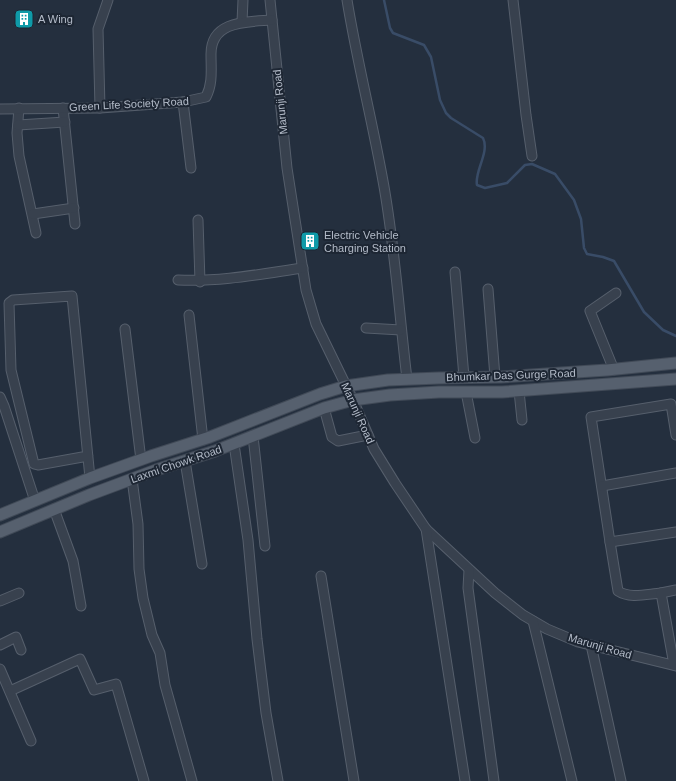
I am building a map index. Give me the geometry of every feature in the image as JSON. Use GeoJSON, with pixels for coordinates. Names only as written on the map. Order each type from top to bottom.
{"type":"FeatureCollection","features":[{"type":"Feature","properties":{"kind":"main road","name":"Bhumkar Das Gurge Road"},"geometry":{"type":"LineString","coordinates":[[346,386],[388,380],[495,377],[610,370],[676,363]]}},
{"type":"Feature","properties":{"kind":"main road"},"geometry":{"type":"LineString","coordinates":[[608,384],[610,370]]}},
{"type":"Feature","properties":{"kind":"main road"},"geometry":{"type":"LineString","coordinates":[[495,377],[496,392]]}},
{"type":"Feature","properties":{"kind":"main road","name":"Bhumkar Das Gurge Road"},"geometry":{"type":"LineString","coordinates":[[353,400],[390,395],[519,391],[676,378]]}},
{"type":"Feature","properties":{"kind":"main road","name":"Laxmi Chowk Road"},"geometry":{"type":"LineString","coordinates":[[0,515],[90,478],[203,440],[320,394],[346,386]]}},
{"type":"Feature","properties":{"kind":"main road","name":"Laxmi Chowk Road"},"geometry":{"type":"LineString","coordinates":[[0,532],[54,509],[130,480],[234,444],[324,408],[353,400]]}},
{"type":"Feature","properties":{"kind":"main road"},"geometry":{"type":"LineString","coordinates":[[124,466],[130,480]]}},
{"type":"Feature","properties":{"kind":"street"},"geometry":{"type":"LineString","coordinates":[[100,108],[98,29],[108,0]]}},
{"type":"Feature","properties":{"kind":"street"},"geometry":{"type":"LineString","coordinates":[[242,22],[243,0]]}},
{"type":"Feature","properties":{"kind":"street","name":"Marunji Road"},"geometry":{"type":"LineString","coordinates":[[270,0],[287,168],[306,290],[316,324],[353,400],[374,449],[426,529],[469,570],[523,615],[547,629],[578,642],[675,665]]}},
{"type":"Feature","properties":{"kind":"street"},"geometry":{"type":"LineString","coordinates":[[347,0],[383,181],[390,230],[406,379]]}},
{"type":"Feature","properties":{"kind":"street"},"geometry":{"type":"LineString","coordinates":[[513,0],[532,156]]}},
{"type":"Feature","properties":{"kind":"street","name":"Green Life Society Road"},"geometry":{"type":"LineString","coordinates":[[0,109],[100,108],[183,102],[206,97],[211,87],[211,52],[215,39],[220,31],[229,26],[242,22],[272,20]]}},
{"type":"Feature","properties":{"kind":"street"},"geometry":{"type":"LineString","coordinates":[[183,102],[192,168]]}},
{"type":"Feature","properties":{"kind":"street"},"geometry":{"type":"LineString","coordinates":[[19,108],[17,132],[19,156],[36,233]]}},
{"type":"Feature","properties":{"kind":"street"},"geometry":{"type":"LineString","coordinates":[[63,108],[76,224]]}},
{"type":"Feature","properties":{"kind":"street"},"geometry":{"type":"LineString","coordinates":[[18,124],[65,122]]}},
{"type":"Feature","properties":{"kind":"street"},"geometry":{"type":"LineString","coordinates":[[33,214],[74,208]]}},
{"type":"Feature","properties":{"kind":"street"},"geometry":{"type":"LineString","coordinates":[[198,220],[200,282]]}},
{"type":"Feature","properties":{"kind":"street"},"geometry":{"type":"LineString","coordinates":[[178,280],[200,282],[303,268]]}},
{"type":"Feature","properties":{"kind":"street"},"geometry":{"type":"LineString","coordinates":[[455,272],[464,378]]}},
{"type":"Feature","properties":{"kind":"street"},"geometry":{"type":"LineString","coordinates":[[488,289],[495,377]]}},
{"type":"Feature","properties":{"kind":"street"},"geometry":{"type":"LineString","coordinates":[[610,370],[590,311],[616,293]]}},
{"type":"Feature","properties":{"kind":"street"},"geometry":{"type":"LineString","coordinates":[[88,456],[38,465],[34,464],[11,370],[8,303],[13,300],[72,296],[88,456],[90,478]]}},
{"type":"Feature","properties":{"kind":"street"},"geometry":{"type":"LineString","coordinates":[[189,315],[203,440]]}},
{"type":"Feature","properties":{"kind":"street"},"geometry":{"type":"LineString","coordinates":[[366,328],[401,330]]}},
{"type":"Feature","properties":{"kind":"street"},"geometry":{"type":"LineString","coordinates":[[125,329],[141,460]]}},
{"type":"Feature","properties":{"kind":"street"},"geometry":{"type":"LineString","coordinates":[[519,391],[522,420]]}},
{"type":"Feature","properties":{"kind":"street"},"geometry":{"type":"LineString","coordinates":[[466,392],[475,438]]}},
{"type":"Feature","properties":{"kind":"street"},"geometry":{"type":"LineString","coordinates":[[0,397],[35,501]]}},
{"type":"Feature","properties":{"kind":"street"},"geometry":{"type":"LineString","coordinates":[[676,435],[672,404],[591,417],[618,591],[630,596],[676,590]]}},
{"type":"Feature","properties":{"kind":"street"},"geometry":{"type":"LineString","coordinates":[[324,408],[332,437],[338,441],[368,435]]}},
{"type":"Feature","properties":{"kind":"street"},"geometry":{"type":"LineString","coordinates":[[253,436],[265,546]]}},
{"type":"Feature","properties":{"kind":"street"},"geometry":{"type":"LineString","coordinates":[[234,444],[248,540],[257,639],[266,713],[278,781]]}},
{"type":"Feature","properties":{"kind":"street"},"geometry":{"type":"LineString","coordinates":[[185,461],[202,564]]}},
{"type":"Feature","properties":{"kind":"street"},"geometry":{"type":"LineString","coordinates":[[602,486],[676,473]]}},
{"type":"Feature","properties":{"kind":"street"},"geometry":{"type":"LineString","coordinates":[[130,480],[138,524],[139,568],[143,598],[152,635],[161,658],[165,685],[192,781]]}},
{"type":"Feature","properties":{"kind":"street"},"geometry":{"type":"LineString","coordinates":[[54,509],[73,561],[80,606]]}},
{"type":"Feature","properties":{"kind":"street"},"geometry":{"type":"LineString","coordinates":[[426,529],[465,781]]}},
{"type":"Feature","properties":{"kind":"street"},"geometry":{"type":"LineString","coordinates":[[610,542],[676,532]]}},
{"type":"Feature","properties":{"kind":"street"},"geometry":{"type":"LineString","coordinates":[[469,570],[468,588],[494,781]]}},
{"type":"Feature","properties":{"kind":"street"},"geometry":{"type":"LineString","coordinates":[[321,576],[354,781]]}},
{"type":"Feature","properties":{"kind":"street"},"geometry":{"type":"LineString","coordinates":[[0,601],[19,593]]}},
{"type":"Feature","properties":{"kind":"street"},"geometry":{"type":"LineString","coordinates":[[661,593],[675,665]]}},
{"type":"Feature","properties":{"kind":"street"},"geometry":{"type":"LineString","coordinates":[[533,621],[572,781]]}},
{"type":"Feature","properties":{"kind":"street"},"geometry":{"type":"LineString","coordinates":[[0,645],[16,637],[21,650]]}},
{"type":"Feature","properties":{"kind":"street"},"geometry":{"type":"LineString","coordinates":[[591,645],[621,781]]}},
{"type":"Feature","properties":{"kind":"street"},"geometry":{"type":"LineString","coordinates":[[10,691],[80,658],[94,690],[116,684],[144,781]]}},
{"type":"Feature","properties":{"kind":"street"},"geometry":{"type":"LineString","coordinates":[[0,669],[31,741]]}},
{"type":"Feature","properties":{"kind":"waterway"},"geometry":{"type":"LineString","coordinates":[[384,0],[390,28],[393,33],[424,45],[431,57],[440,100],[446,113],[451,118],[483,138],[485,149],[478,174],[477,185],[485,188],[507,183],[525,165],[532,164],[555,174],[574,200],[581,219],[584,248],[587,254],[614,261],[644,312],[663,330],[676,336]]}},
{"type":"Feature","properties":{"kind":"place","name":"A Wing"},"geometry":{"type":"Point","coordinates":[24,19]}},
{"type":"Feature","properties":{"kind":"place","name":"Electric Vehicle Charging Station"},"geometry":{"type":"Point","coordinates":[310,241]}}]}
